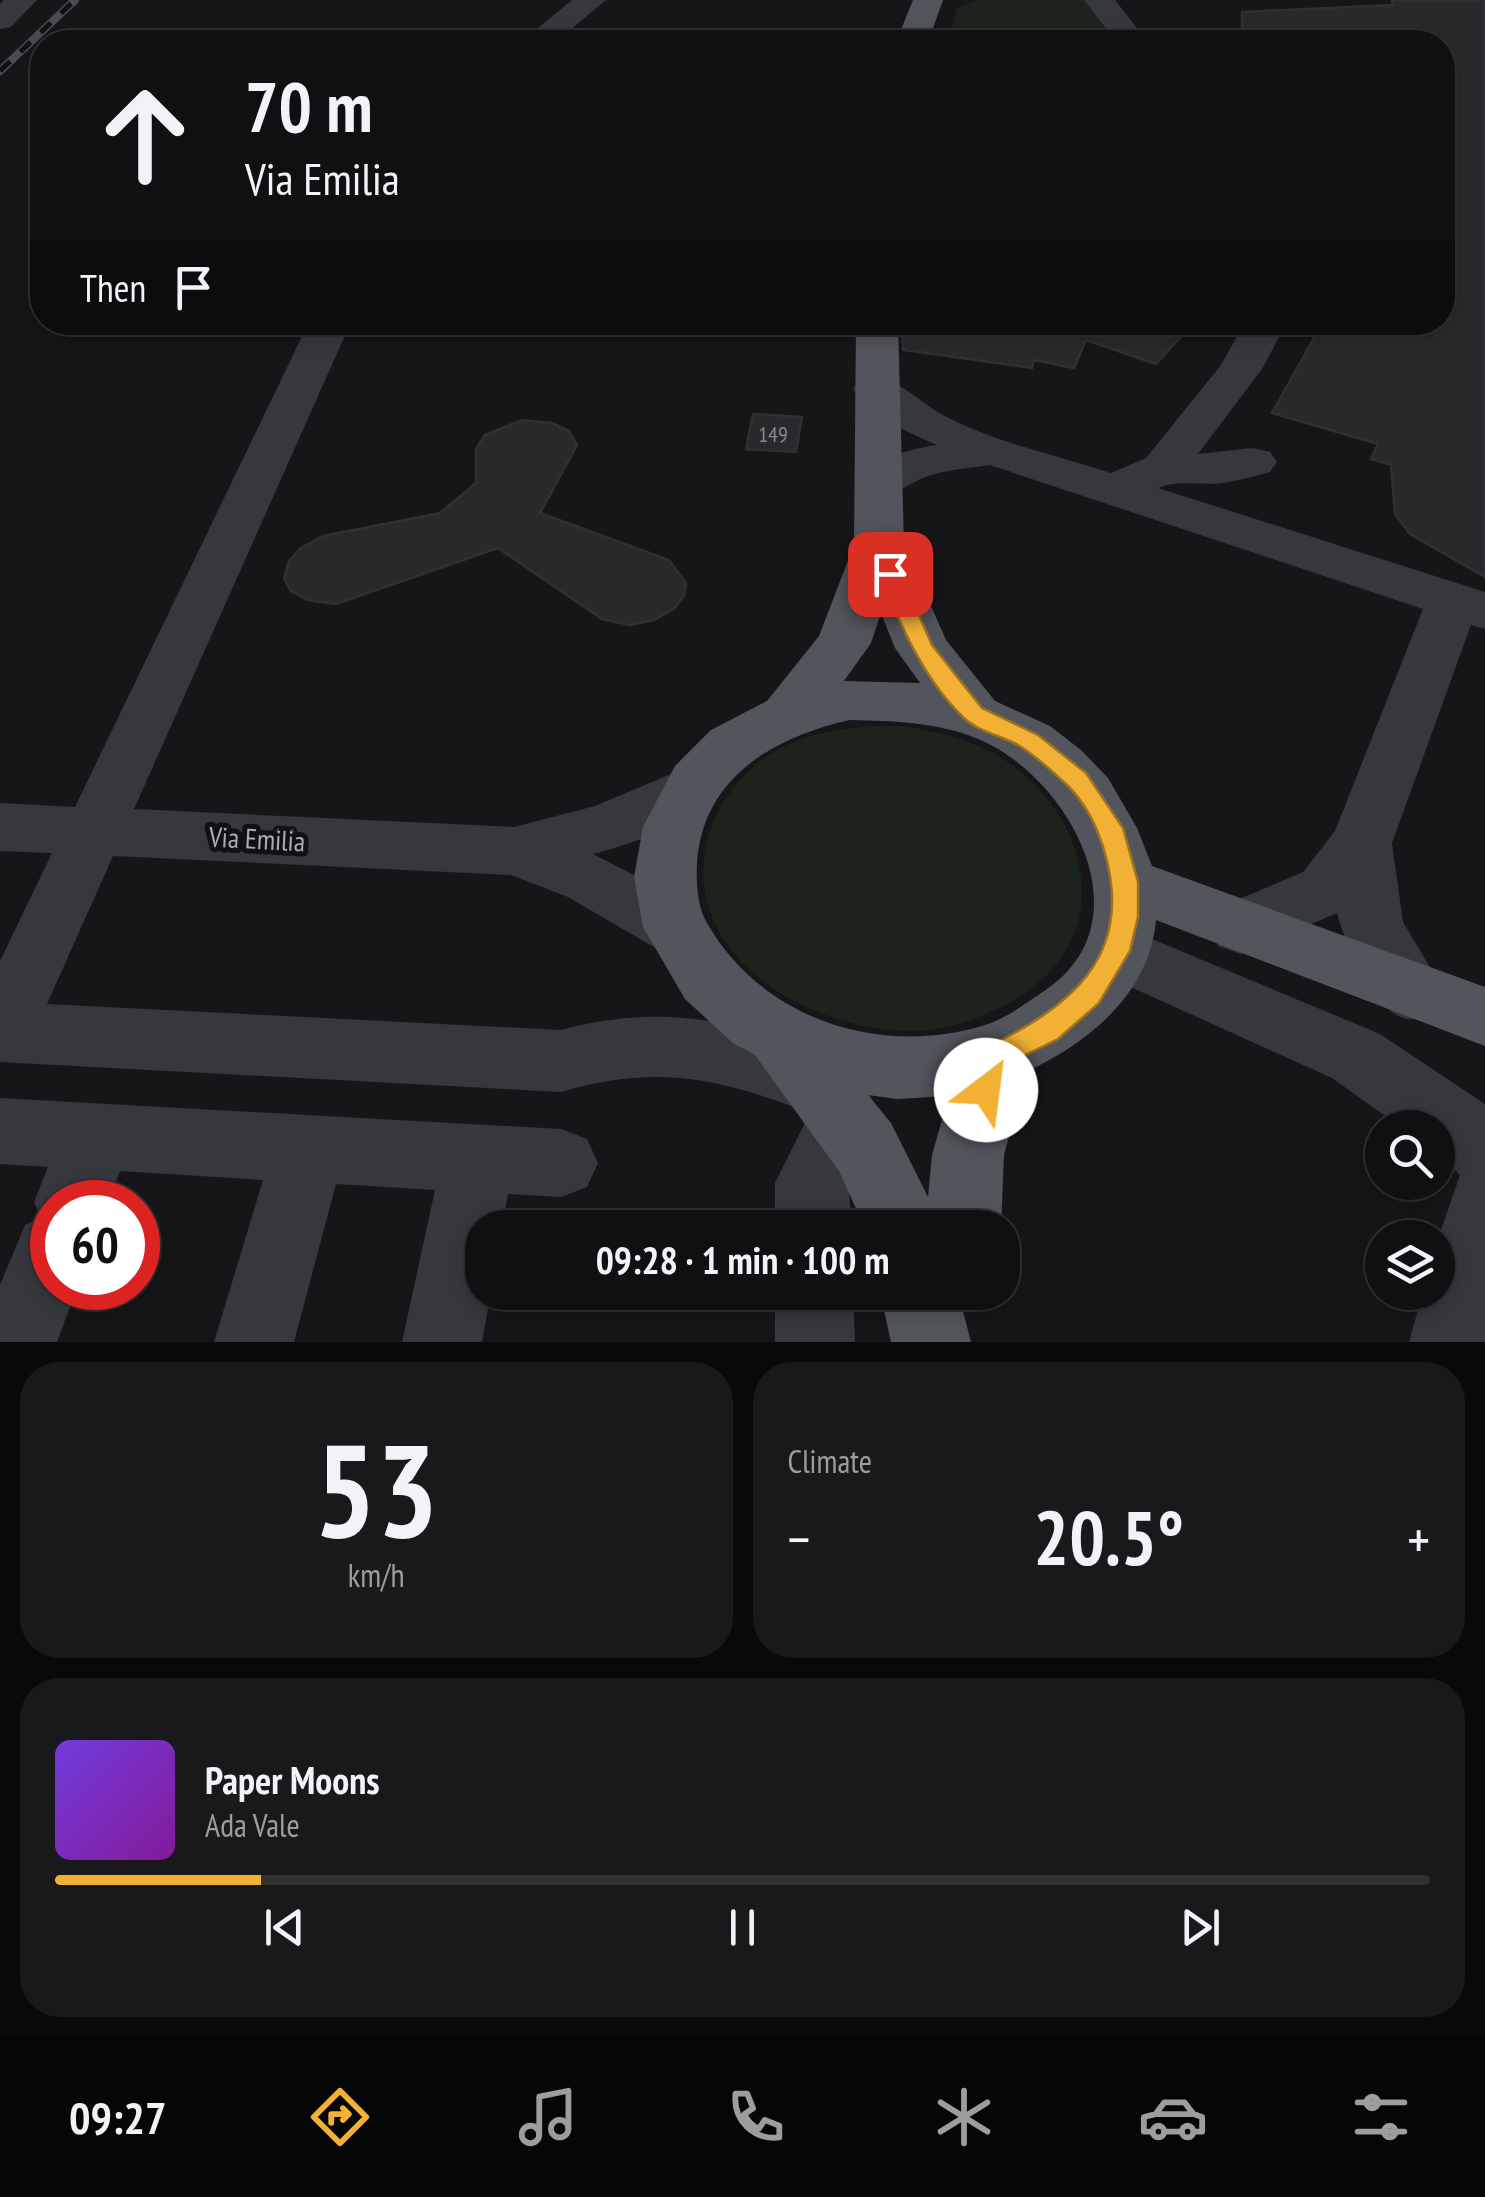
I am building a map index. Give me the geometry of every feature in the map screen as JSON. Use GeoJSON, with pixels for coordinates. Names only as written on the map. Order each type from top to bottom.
{"type":"FeatureCollection","features":[{"type":"Feature","properties":{"kind":"main road"},"geometry":{"type":"LineString","coordinates":[[917,30],[928,0]]}},
{"type":"Feature","properties":{"kind":"main road"},"geometry":{"type":"LineString","coordinates":[[790,713],[844,643],[880,545],[877,335]]}},
{"type":"Feature","properties":{"kind":"main road"},"geometry":{"type":"LineString","coordinates":[[880,545],[922,648],[974,714]]}},
{"type":"Feature","properties":{"kind":"main road"},"geometry":{"type":"LineString","coordinates":[[812,1079],[849,1062],[923,1069],[995,1056],[1048,1031],[1090,994],[1116,951],[1125,917],[1126,882],[1110,828],[1077,780],[1030,741],[974,714],[912,700],[850,700],[790,713],[731,744],[688,790],[670,832],[665,879],[676,927],[716,988],[812,1079],[865,1147],[895,1210]]}},
{"type":"Feature","properties":{"kind":"main road"},"geometry":{"type":"LineString","coordinates":[[1126,882],[1485,1017]]}},
{"type":"Feature","properties":{"kind":"main road"},"geometry":{"type":"LineString","coordinates":[[964,1210],[968,1155],[995,1056]]}},
{"type":"Feature","properties":{"kind":"main road"},"geometry":{"type":"LineString","coordinates":[[924,1310],[931,1342]]}},
{"type":"Feature","properties":{"kind":"main road"},"geometry":{"type":"LineString","coordinates":[[955,1342],[957,1310]]}},
{"type":"Feature","properties":{"kind":"street"},"geometry":{"type":"LineString","coordinates":[[0,20],[22,0]]}},
{"type":"Feature","properties":{"kind":"street"},"geometry":{"type":"LineString","coordinates":[[552,30],[591,0]]}},
{"type":"Feature","properties":{"kind":"street"},"geometry":{"type":"LineString","coordinates":[[1099,0],[1123,30]]}},
{"type":"Feature","properties":{"kind":"street"},"geometry":{"type":"LineString","coordinates":[[324,335],[96,832],[0,1031],[561,1061],[601,1048],[674,1042],[762,1061],[812,1079],[813,1210]]}},
{"type":"Feature","properties":{"kind":"street"},"geometry":{"type":"LineString","coordinates":[[1163,468],[1240,369],[1259,335]]}},
{"type":"Feature","properties":{"kind":"street"},"geometry":{"type":"LineString","coordinates":[[876,390],[926,424],[994,451],[1469,606],[1360,843],[1325,890],[1241,927]]}},
{"type":"Feature","properties":{"kind":"street"},"geometry":{"type":"LineString","coordinates":[[879,484],[918,462],[994,451]]}},
{"type":"Feature","properties":{"kind":"street"},"geometry":{"type":"LineString","coordinates":[[1115,489],[1163,468],[1219,469],[1253,462]]}},
{"type":"Feature","properties":{"kind":"street","name":"Via Emilia"},"geometry":{"type":"LineString","coordinates":[[0,827],[514,851],[608,826],[688,790]]}},
{"type":"Feature","properties":{"kind":"street"},"geometry":{"type":"LineString","coordinates":[[1360,843],[1366,916],[1380,950],[1412,991]]}},
{"type":"Feature","properties":{"kind":"street","name":"Via Emilia"},"geometry":{"type":"LineString","coordinates":[[514,851],[590,879],[676,927]]}},
{"type":"Feature","properties":{"kind":"street"},"geometry":{"type":"LineString","coordinates":[[1116,951],[1356,1056],[1477,1138],[1485,1151]]}},
{"type":"Feature","properties":{"kind":"street"},"geometry":{"type":"LineString","coordinates":[[0,1132],[561,1163]]}},
{"type":"Feature","properties":{"kind":"street"},"geometry":{"type":"LineString","coordinates":[[80,1180],[97,1137]]}},
{"type":"Feature","properties":{"kind":"street"},"geometry":{"type":"LineString","coordinates":[[254,1342],[309,1149]]}},
{"type":"Feature","properties":{"kind":"street"},"geometry":{"type":"LineString","coordinates":[[442,1342],[478,1158]]}},
{"type":"Feature","properties":{"kind":"street"},"geometry":{"type":"LineString","coordinates":[[1448,1342],[1485,1201]]}},
{"type":"Feature","properties":{"kind":"street"},"geometry":{"type":"LineString","coordinates":[[16,1342],[30,1306]]}},
{"type":"Feature","properties":{"kind":"street"},"geometry":{"type":"LineString","coordinates":[[814,1310],[814,1342]]}},
{"type":"Feature","properties":{"kind":"shaded area"},"geometry":{"type":"Polygon","coordinates":[[[980,0],[1084,0],[1106,30],[952,30],[957,8],[980,0]]]}},
{"type":"Feature","properties":{"kind":"shaded area"},"geometry":{"type":"Polygon","coordinates":[[[906,726],[948,736],[1000,757],[1041,791],[1062,821],[1076,853],[1082,886],[1079,918],[1067,949],[1044,977],[1012,1001],[976,1018],[938,1029],[912,1031],[881,1029],[818,1012],[760,979],[737,957],[719,931],[707,901],[703,875],[712,825],[738,782],[757,764],[814,735],[853,728],[906,726]]]}},
{"type":"Feature","properties":{"kind":"building"},"geometry":{"type":"Polygon","coordinates":[[[1392,0],[1485,0],[1485,577],[1410,534],[1395,514],[1391,465],[1371,459],[1378,444],[1272,413],[1316,335],[1455,335],[1455,30],[1242,30],[1242,12],[1393,5],[1392,0]]]}},
{"type":"Feature","properties":{"kind":"building"},"geometry":{"type":"Polygon","coordinates":[[[902,335],[1182,335],[1156,364],[1086,340],[1074,368],[1034,360],[1032,368],[903,350],[902,335]]]}},
{"type":"Feature","properties":{"kind":"building"},"geometry":{"type":"Polygon","coordinates":[[[753,414],[802,417],[796,452],[746,449],[753,414]]]}},
{"type":"Feature","properties":{"kind":"building"},"geometry":{"type":"Polygon","coordinates":[[[522,420],[552,423],[569,431],[577,445],[540,513],[669,560],[686,583],[684,595],[675,608],[654,620],[630,625],[602,619],[498,548],[336,604],[308,600],[291,591],[284,578],[289,561],[301,548],[323,536],[440,513],[476,483],[476,449],[485,435],[522,420]]]}},
{"type":"Feature","properties":{"kind":"railway"},"geometry":{"type":"LineString","coordinates":[[43,30],[75,0]]}},
{"type":"Feature","properties":{"kind":"railway"},"geometry":{"type":"LineString","coordinates":[[0,71],[30,43]]}},
{"type":"Feature","properties":{"kind":"route"},"geometry":{"type":"LineString","coordinates":[[890,574],[922,648],[974,714],[1030,741],[1077,780],[1110,828],[1126,882],[1125,917],[1116,951],[1090,994],[1048,1031],[995,1056],[986,1090]]}}]}
